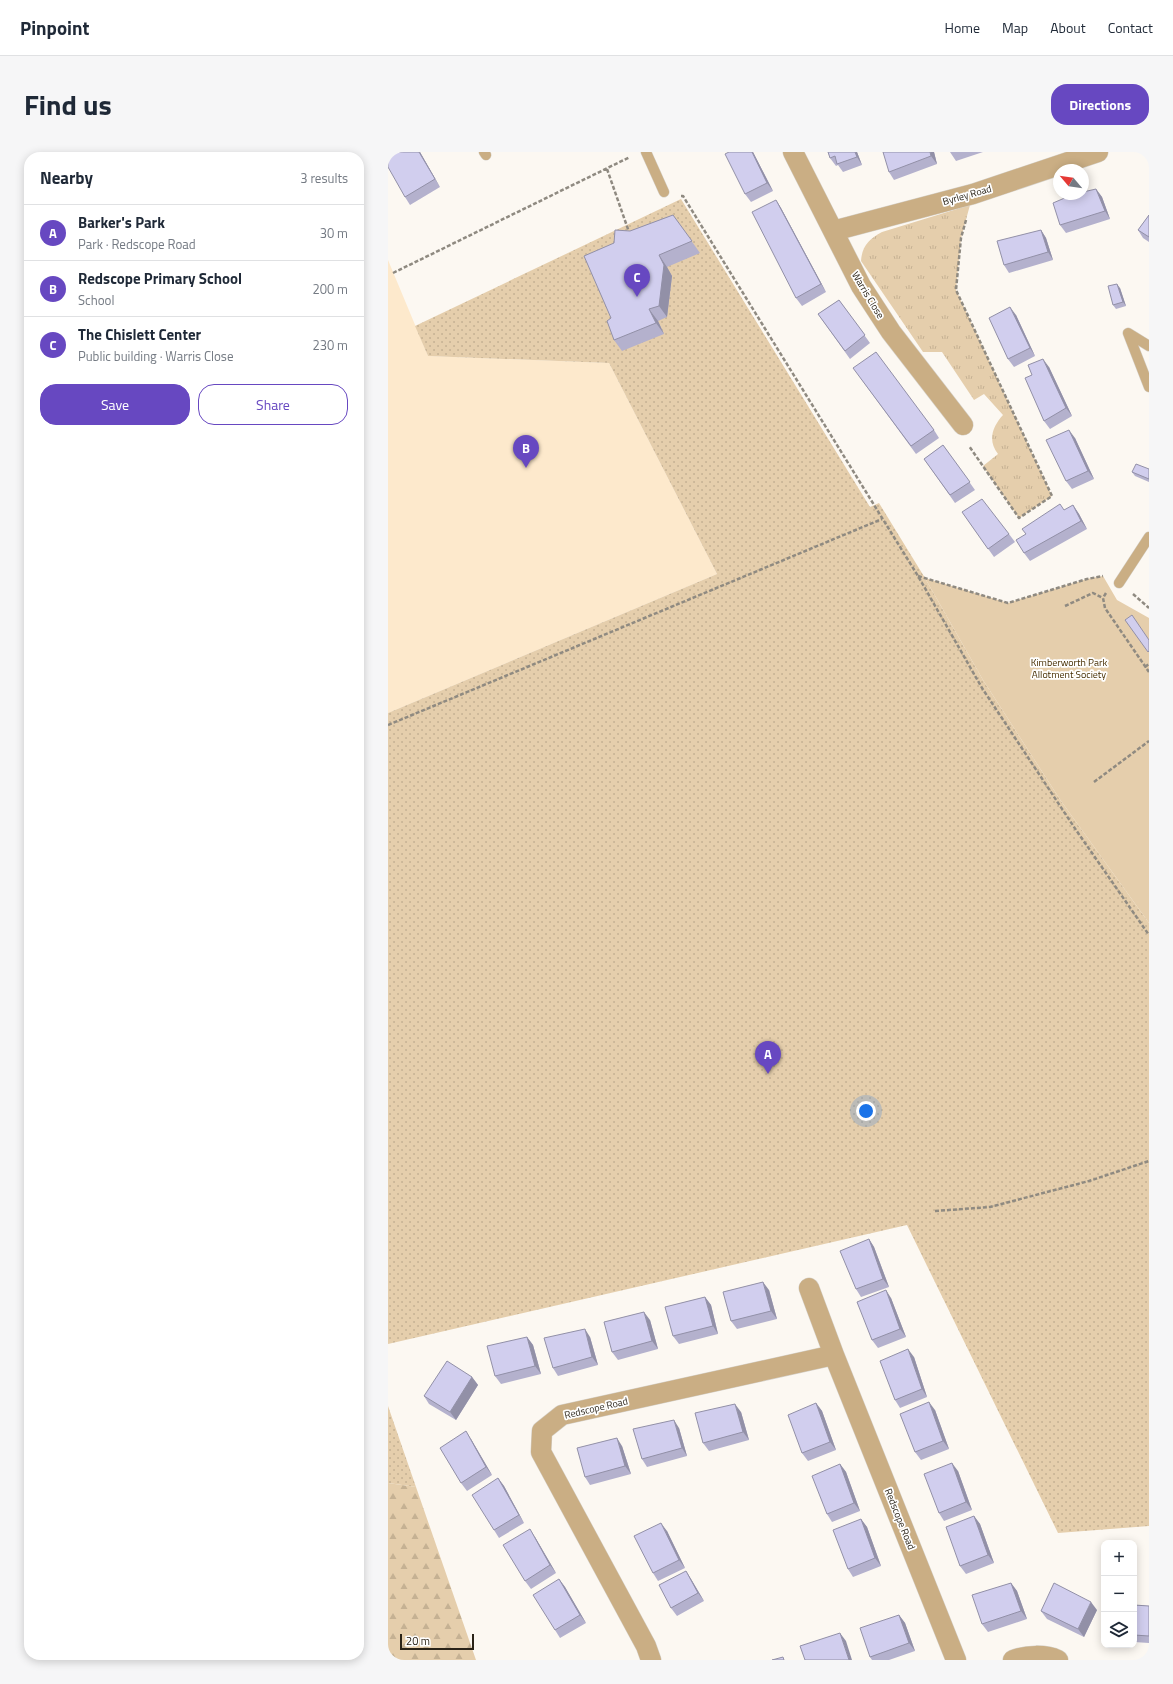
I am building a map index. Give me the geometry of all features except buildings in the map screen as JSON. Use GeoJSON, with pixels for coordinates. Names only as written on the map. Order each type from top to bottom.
{"type":"FeatureCollection","features":[{"type":"Feature","properties":{"kind":"street","name":"Warris Close"},"geometry":{"type":"LineString","coordinates":[[793,152],[861,286],[891,332],[963,425]]}},
{"type":"Feature","properties":{"kind":"street","name":"Byrley Road"},"geometry":{"type":"LineString","coordinates":[[833,231],[973,194],[1098,152]]}},
{"type":"Feature","properties":{"kind":"street","name":"Redscope Road"},"geometry":{"type":"LineString","coordinates":[[809,1288],[834,1355],[956,1660]]}},
{"type":"Feature","properties":{"kind":"street","name":"Redscope Road"},"geometry":{"type":"LineString","coordinates":[[651,1660],[646,1646],[541,1452],[542,1431],[562,1415],[834,1355]]}},
{"type":"Feature","properties":{"kind":"street"},"geometry":{"type":"LineString","coordinates":[[1013,1660],[1024,1656],[1054,1658],[1058,1660]]}},
{"type":"Feature","properties":{"kind":"lane"},"geometry":{"type":"LineString","coordinates":[[646,152],[664,192]]}},
{"type":"Feature","properties":{"kind":"lane"},"geometry":{"type":"LineString","coordinates":[[1149,346],[1128,333],[1149,387]]}},
{"type":"Feature","properties":{"kind":"lane"},"geometry":{"type":"LineString","coordinates":[[1119,583],[1149,537]]}},
{"type":"Feature","properties":{"kind":"path"},"geometry":{"type":"LineString","coordinates":[[393,273],[634,155]]}},
{"type":"Feature","properties":{"kind":"path"},"geometry":{"type":"LineString","coordinates":[[606,169],[630,236]]}},
{"type":"Feature","properties":{"kind":"path"},"geometry":{"type":"LineString","coordinates":[[664,192],[683,196],[918,576],[982,688],[1076,830],[1149,935]]}},
{"type":"Feature","properties":{"kind":"path"},"geometry":{"type":"LineString","coordinates":[[963,425],[959,432],[1019,518],[1052,496],[956,290],[961,238],[973,194]]}},
{"type":"Feature","properties":{"kind":"path"},"geometry":{"type":"LineString","coordinates":[[388,725],[882,519]]}},
{"type":"Feature","properties":{"kind":"path"},"geometry":{"type":"LineString","coordinates":[[918,576],[1008,603],[1087,579],[1103,576],[1119,583]]}},
{"type":"Feature","properties":{"kind":"path"},"geometry":{"type":"LineString","coordinates":[[1102,598],[1110,589],[1119,583]]}},
{"type":"Feature","properties":{"kind":"path"},"geometry":{"type":"LineString","coordinates":[[1065,606],[1093,593],[1102,598],[1105,608],[1149,672]]}},
{"type":"Feature","properties":{"kind":"path"},"geometry":{"type":"LineString","coordinates":[[1145,667],[1149,664]]}},
{"type":"Feature","properties":{"kind":"path"},"geometry":{"type":"LineString","coordinates":[[1094,782],[1149,740]]}},
{"type":"Feature","properties":{"kind":"path"},"geometry":{"type":"LineString","coordinates":[[935,1211],[990,1207],[1089,1181],[1149,1161]]}},
{"type":"Feature","properties":{"kind":"shaded area"},"geometry":{"type":"Polygon","coordinates":[[[388,260],[428,356],[609,363],[717,574],[388,713],[388,260]]]}},
{"type":"Feature","properties":{"kind":"green space"},"geometry":{"type":"Polygon","coordinates":[[[681,199],[870,507],[879,503],[925,578],[983,680],[1061,801],[1149,923],[1149,1526],[1058,1533],[907,1225],[388,1344],[388,713],[717,574],[609,363],[428,356],[415,326],[681,199]]]}},
{"type":"Feature","properties":{"kind":"green space"},"geometry":{"type":"Polygon","coordinates":[[[970,205],[961,238],[956,290],[1052,496],[1019,518],[983,466],[998,454],[992,438],[994,428],[1003,415],[984,394],[974,400],[942,352],[923,352],[861,261],[863,251],[867,244],[873,237],[882,232],[970,205]]]}},
{"type":"Feature","properties":{"kind":"green space","name":"Kimberworth Park Allotment Society"},"geometry":{"type":"Polygon","coordinates":[[[1103,576],[1117,600],[1149,618],[1149,923],[1061,801],[983,680],[925,578],[1008,603],[1087,579],[1103,576]]]}},
{"type":"Feature","properties":{"kind":"green space"},"geometry":{"type":"Polygon","coordinates":[[[388,1406],[416,1487],[388,1483],[388,1406]]]}},
{"type":"Feature","properties":{"kind":"green space"},"geometry":{"type":"Polygon","coordinates":[[[388,1483],[416,1487],[476,1660],[388,1660],[388,1483]]]}},
{"type":"Feature","properties":{"kind":"place","name":"The Chislett Center"},"geometry":{"type":"Point","coordinates":[637,297]}},
{"type":"Feature","properties":{"kind":"place","name":"Redscope Primary School"},"geometry":{"type":"Point","coordinates":[526,468]}},
{"type":"Feature","properties":{"kind":"place","name":"Barker's Park"},"geometry":{"type":"Point","coordinates":[768,1074]}}]}
